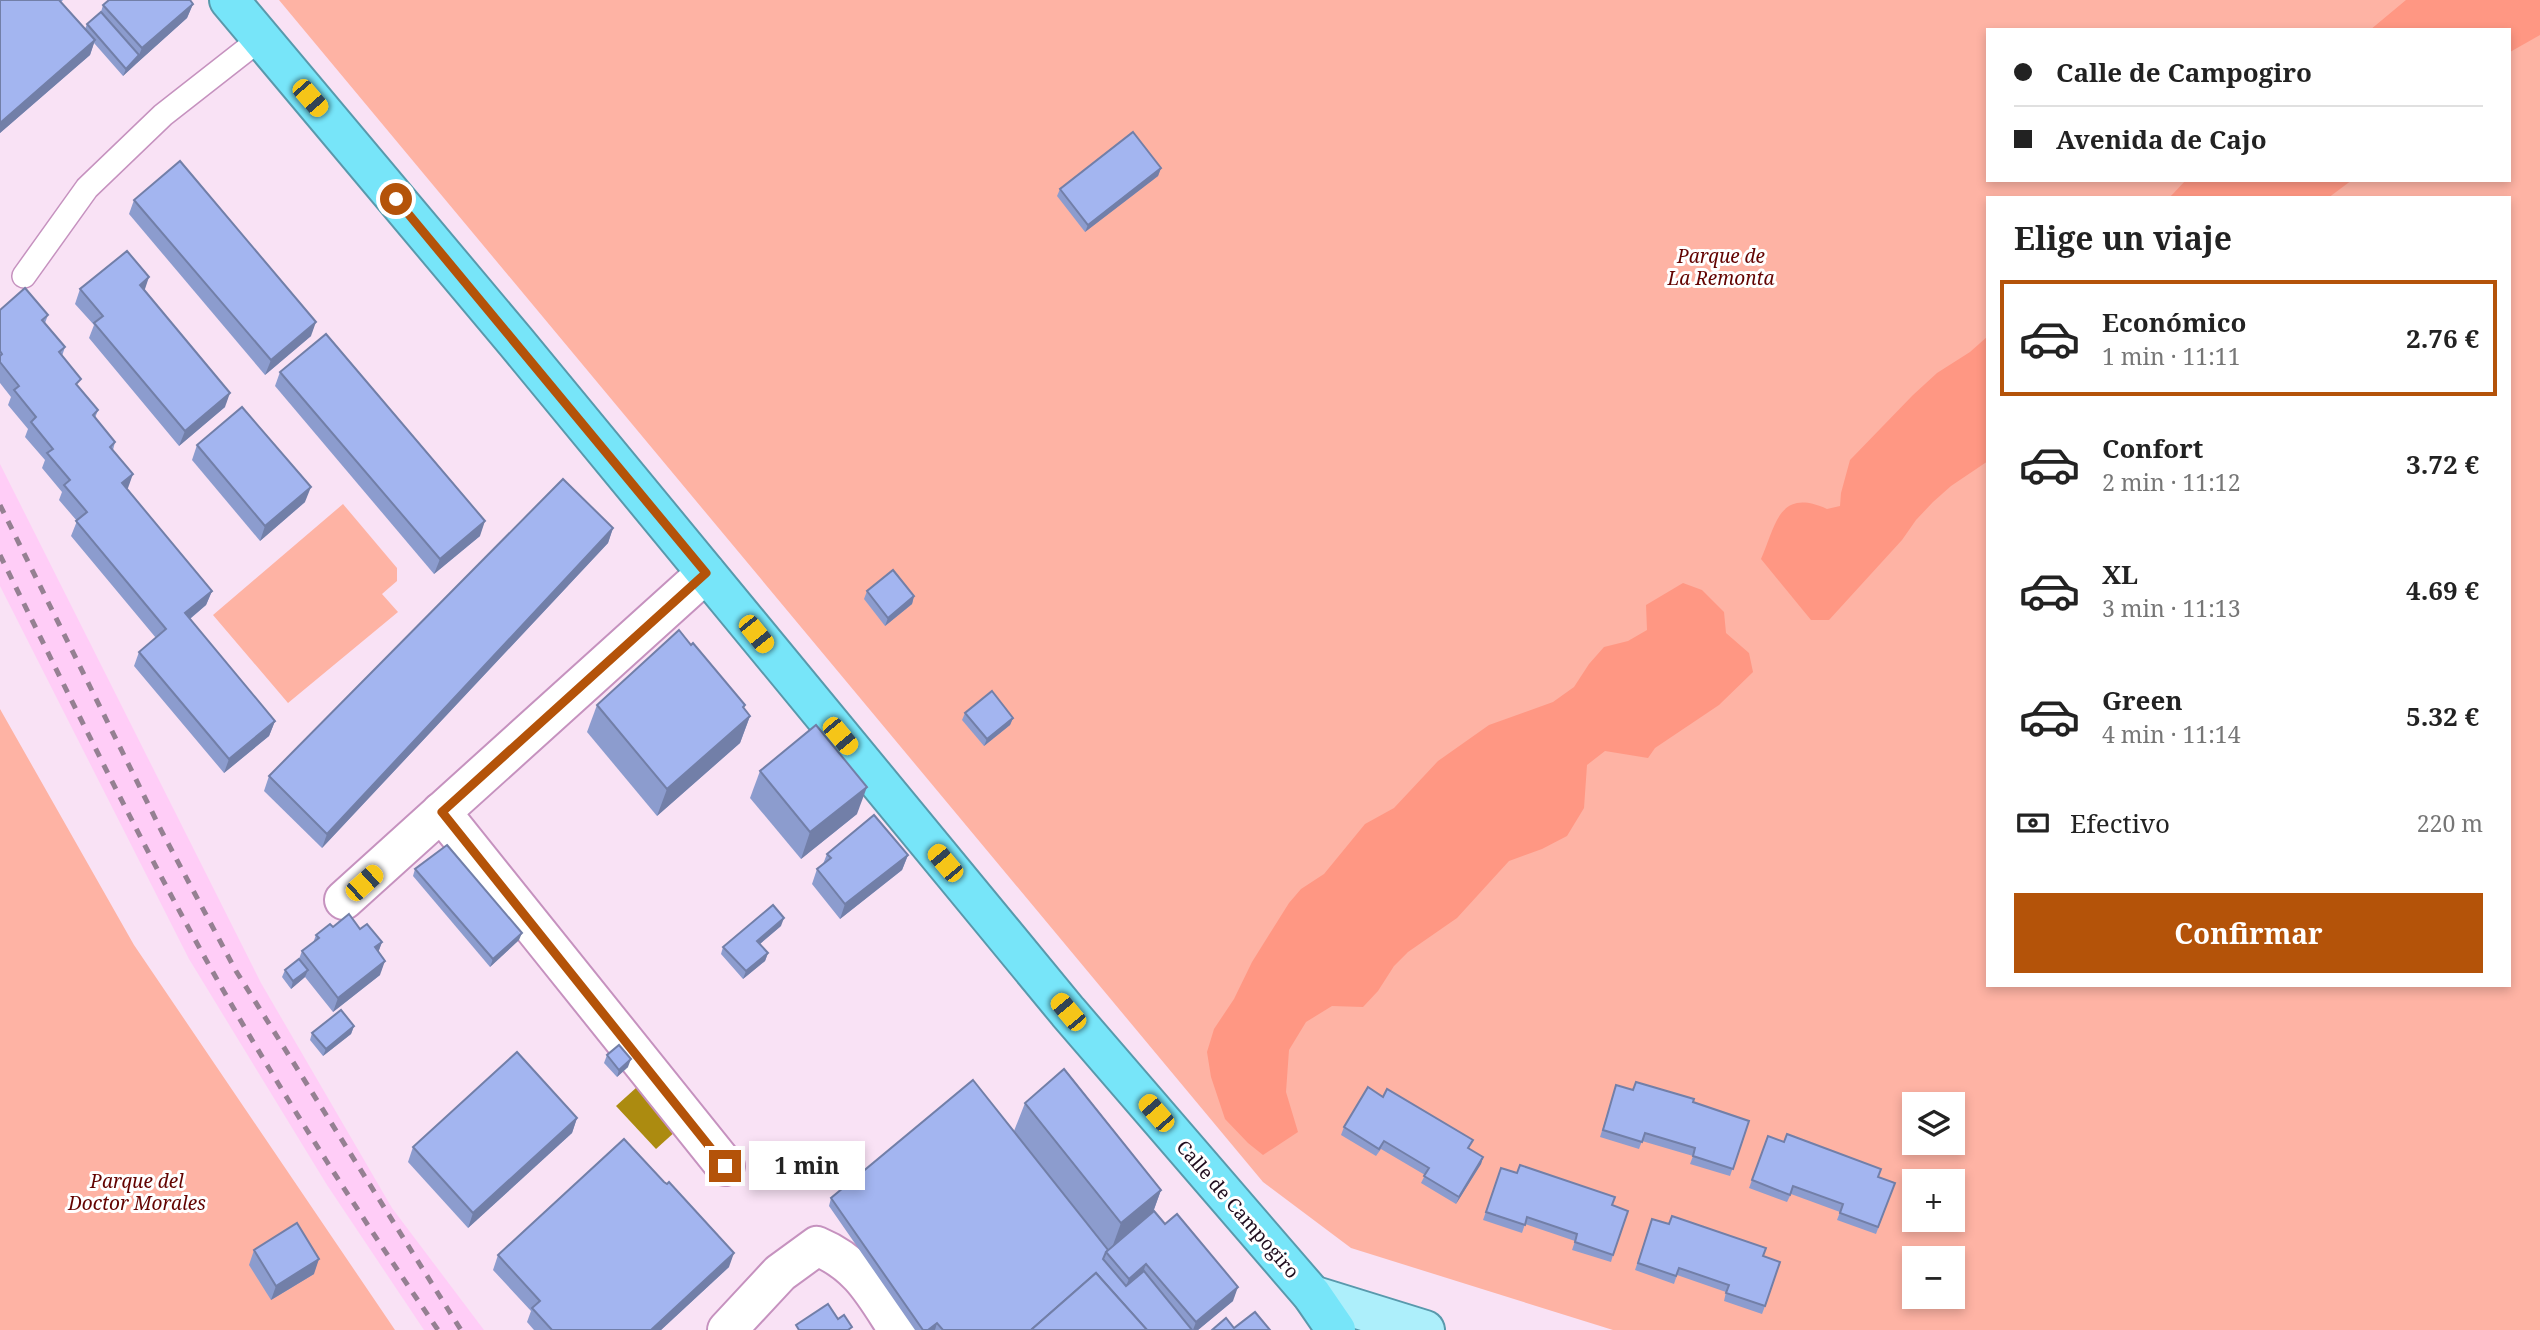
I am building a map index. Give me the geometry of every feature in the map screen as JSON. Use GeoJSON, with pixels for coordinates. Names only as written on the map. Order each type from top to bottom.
{"type":"FeatureCollection","features":[{"type":"Feature","properties":{"kind":"highway","name":"Calle de Campogiro"},"geometry":{"type":"LineString","coordinates":[[229,0],[516,342],[1068,1012],[1312,1295]]}},
{"type":"Feature","properties":{"kind":"highway"},"geometry":{"type":"LineString","coordinates":[[1312,1295],[1336,1330]]}},
{"type":"Feature","properties":{"kind":"main road","name":"Calle de Campogiro"},"geometry":{"type":"LineString","coordinates":[[1312,1295],[1425,1330]]}},
{"type":"Feature","properties":{"kind":"street"},"geometry":{"type":"LineString","coordinates":[[344,900],[706,573]]}},
{"type":"Feature","properties":{"kind":"street"},"geometry":{"type":"LineString","coordinates":[[442,812],[725,1166]]}},
{"type":"Feature","properties":{"kind":"street"},"geometry":{"type":"LineString","coordinates":[[727,1330],[764,1316],[780,1273],[817,1246],[835,1254],[860,1273],[898,1330]]}},
{"type":"Feature","properties":{"kind":"lane"},"geometry":{"type":"LineString","coordinates":[[24,276],[87,188],[163,116],[260,39]]}},
{"type":"Feature","properties":{"kind":"shaded area"},"geometry":{"type":"Polygon","coordinates":[[[2406,0],[2540,0],[2540,35],[2511,51],[2511,28],[2372,28],[2406,0]]]}},
{"type":"Feature","properties":{"kind":"shaded area"},"geometry":{"type":"Polygon","coordinates":[[[2184,182],[2349,182],[2331,196],[2171,196],[2184,182]]]}},
{"type":"Feature","properties":{"kind":"shaded area"},"geometry":{"type":"Polygon","coordinates":[[[1986,338],[1986,462],[1933,502],[1829,620],[1811,620],[1761,559],[1781,513],[1798,503],[1811,503],[1827,509],[1840,506],[1850,460],[1937,373],[1970,352],[1986,338]]]}},
{"type":"Feature","properties":{"kind":"shaded area"},"geometry":{"type":"Polygon","coordinates":[[[0,464],[261,983],[392,1208],[484,1330],[424,1330],[327,1185],[189,959],[0,586],[0,464]]]}},
{"type":"Feature","properties":{"kind":"shaded area"},"geometry":{"type":"Polygon","coordinates":[[[1683,583],[1702,590],[1724,612],[1726,633],[1749,653],[1753,672],[1719,705],[1655,748],[1648,758],[1605,751],[1587,765],[1584,808],[1567,836],[1509,861],[1457,918],[1408,952],[1394,966],[1378,991],[1363,1007],[1332,1006],[1306,1022],[1289,1050],[1286,1092],[1298,1132],[1263,1155],[1225,1119],[1211,1077],[1207,1052],[1214,1029],[1289,903],[1301,889],[1324,874],[1365,824],[1394,808],[1438,761],[1489,725],[1553,702],[1574,687],[1604,647],[1628,641],[1647,630],[1646,605],[1683,583]]]}},
{"type":"Feature","properties":{"kind":"shaded area"},"geometry":{"type":"Polygon","coordinates":[[[637,1087],[677,1130],[656,1149],[616,1106],[637,1087]]]}},
{"type":"Feature","properties":{"kind":"green space","name":"Parque de La Remonta"},"geometry":{"type":"Polygon","coordinates":[[[279,0],[2540,0],[2540,1330],[1613,1330],[1351,1248],[1263,1182],[279,0]]]}},
{"type":"Feature","properties":{"kind":"green space"},"geometry":{"type":"Polygon","coordinates":[[[343,504],[397,568],[397,581],[382,594],[398,612],[288,703],[213,615],[343,504]]]}},
{"type":"Feature","properties":{"kind":"green space","name":"Parque del Doctor Morales"},"geometry":{"type":"Polygon","coordinates":[[[0,709],[134,945],[395,1330],[0,1330],[0,709]]]}},
{"type":"Feature","properties":{"kind":"building"},"geometry":{"type":"Polygon","coordinates":[[[0,0],[59,0],[95,40],[0,123],[0,0]]]}},
{"type":"Feature","properties":{"kind":"building"},"geometry":{"type":"Polygon","coordinates":[[[109,0],[190,0],[193,4],[142,48],[103,5],[109,0]]]}},
{"type":"Feature","properties":{"kind":"building"},"geometry":{"type":"Polygon","coordinates":[[[101,12],[139,55],[126,69],[87,24],[101,12]]]}},
{"type":"Feature","properties":{"kind":"building"},"geometry":{"type":"Polygon","coordinates":[[[1133,132],[1161,168],[1088,225],[1060,189],[1133,132]]]}},
{"type":"Feature","properties":{"kind":"building"},"geometry":{"type":"Polygon","coordinates":[[[180,161],[316,322],[271,360],[134,200],[180,161]]]}},
{"type":"Feature","properties":{"kind":"building"},"geometry":{"type":"Polygon","coordinates":[[[127,251],[149,277],[140,285],[230,393],[185,431],[94,323],[103,316],[80,289],[127,251]]]}},
{"type":"Feature","properties":{"kind":"building"},"geometry":{"type":"Polygon","coordinates":[[[25,288],[48,315],[42,320],[65,347],[59,352],[81,379],[76,384],[98,410],[93,415],[115,442],[110,447],[133,474],[122,483],[212,591],[185,613],[275,721],[229,759],[139,652],[166,629],[76,521],[87,512],[64,485],[70,480],[47,453],[53,449],[31,422],[36,417],[14,390],[19,386],[0,362],[0,310],[25,288]]]}},
{"type":"Feature","properties":{"kind":"building"},"geometry":{"type":"Polygon","coordinates":[[[326,334],[485,521],[440,559],[280,372],[326,334]]]}},
{"type":"Feature","properties":{"kind":"building"},"geometry":{"type":"Polygon","coordinates":[[[242,407],[311,487],[265,526],[197,445],[242,407]]]}},
{"type":"Feature","properties":{"kind":"building"},"geometry":{"type":"Polygon","coordinates":[[[563,479],[613,528],[327,834],[269,776],[563,479]]]}},
{"type":"Feature","properties":{"kind":"building"},"geometry":{"type":"Polygon","coordinates":[[[893,570],[914,596],[888,618],[867,591],[893,570]]]}},
{"type":"Feature","properties":{"kind":"building"},"geometry":{"type":"Polygon","coordinates":[[[679,630],[745,705],[743,707],[750,716],[667,789],[597,705],[679,630]]]}},
{"type":"Feature","properties":{"kind":"building"},"geometry":{"type":"Polygon","coordinates":[[[992,691],[1013,718],[987,739],[965,713],[992,691]]]}},
{"type":"Feature","properties":{"kind":"building"},"geometry":{"type":"Polygon","coordinates":[[[816,725],[867,787],[810,832],[760,771],[816,725]]]}},
{"type":"Feature","properties":{"kind":"building"},"geometry":{"type":"Polygon","coordinates":[[[874,815],[908,855],[845,904],[817,869],[831,858],[827,854],[874,815]]]}},
{"type":"Feature","properties":{"kind":"building"},"geometry":{"type":"Polygon","coordinates":[[[447,845],[522,933],[493,959],[415,869],[447,845]]]}},
{"type":"Feature","properties":{"kind":"building"},"geometry":{"type":"Polygon","coordinates":[[[773,905],[784,918],[757,941],[768,953],[746,971],[723,947],[773,905]]]}},
{"type":"Feature","properties":{"kind":"building"},"geometry":{"type":"Polygon","coordinates":[[[349,914],[360,929],[367,924],[382,942],[375,947],[385,961],[338,998],[302,951],[319,938],[316,935],[330,924],[333,927],[349,914]]]}},
{"type":"Feature","properties":{"kind":"building"},"geometry":{"type":"Polygon","coordinates":[[[299,959],[308,970],[293,981],[285,970],[299,959]]]}},
{"type":"Feature","properties":{"kind":"building"},"geometry":{"type":"Polygon","coordinates":[[[341,1010],[354,1026],[326,1049],[312,1033],[341,1010]]]}},
{"type":"Feature","properties":{"kind":"building"},"geometry":{"type":"Polygon","coordinates":[[[619,1045],[631,1059],[619,1070],[607,1055],[619,1045]]]}},
{"type":"Feature","properties":{"kind":"building"},"geometry":{"type":"Polygon","coordinates":[[[517,1052],[577,1118],[473,1213],[413,1147],[517,1052]]]}},
{"type":"Feature","properties":{"kind":"building"},"geometry":{"type":"Polygon","coordinates":[[[1064,1069],[1161,1190],[1121,1223],[1025,1103],[1064,1069]]]}},
{"type":"Feature","properties":{"kind":"building"},"geometry":{"type":"Polygon","coordinates":[[[973,1080],[1108,1250],[1103,1259],[1126,1286],[1144,1271],[1192,1330],[1147,1330],[1096,1273],[1031,1330],[943,1330],[937,1323],[928,1330],[923,1330],[831,1198],[973,1080]]]}},
{"type":"Feature","properties":{"kind":"building"},"geometry":{"type":"Polygon","coordinates":[[[1636,1082],[1694,1099],[1693,1102],[1749,1121],[1733,1169],[1693,1156],[1695,1148],[1645,1133],[1642,1142],[1603,1130],[1616,1085],[1633,1090],[1636,1082]]]}},
{"type":"Feature","properties":{"kind":"building"},"geometry":{"type":"Polygon","coordinates":[[[1368,1087],[1383,1097],[1387,1089],[1473,1140],[1468,1148],[1483,1157],[1459,1197],[1424,1176],[1429,1168],[1384,1141],[1379,1149],[1344,1127],[1368,1087]]]}},
{"type":"Feature","properties":{"kind":"building"},"geometry":{"type":"Polygon","coordinates":[[[1787,1134],[1881,1169],[1878,1177],[1895,1183],[1878,1227],[1840,1213],[1843,1204],[1793,1186],[1790,1195],[1752,1180],[1768,1136],[1784,1142],[1787,1134]]]}},
{"type":"Feature","properties":{"kind":"building"},"geometry":{"type":"Polygon","coordinates":[[[624,1139],[664,1182],[669,1182],[734,1253],[651,1330],[552,1330],[532,1308],[540,1301],[498,1255],[624,1139]]]}},
{"type":"Feature","properties":{"kind":"building"},"geometry":{"type":"Polygon","coordinates":[[[1520,1165],[1615,1197],[1612,1205],[1628,1211],[1613,1255],[1575,1242],[1577,1234],[1527,1217],[1525,1225],[1486,1212],[1501,1168],[1517,1173],[1520,1165]]]}},
{"type":"Feature","properties":{"kind":"building"},"geometry":{"type":"Polygon","coordinates":[[[1154,1211],[1165,1224],[1177,1214],[1238,1287],[1196,1322],[1146,1264],[1129,1279],[1106,1252],[1154,1211]]]}},
{"type":"Feature","properties":{"kind":"building"},"geometry":{"type":"Polygon","coordinates":[[[1672,1216],[1766,1248],[1763,1256],[1780,1262],[1765,1306],[1726,1293],[1729,1285],[1679,1268],[1676,1276],[1638,1263],[1652,1219],[1669,1224],[1672,1216]]]}},
{"type":"Feature","properties":{"kind":"building"},"geometry":{"type":"Polygon","coordinates":[[[297,1223],[319,1259],[276,1286],[254,1250],[297,1223]]]}},
{"type":"Feature","properties":{"kind":"building"},"geometry":{"type":"Polygon","coordinates":[[[1096,1273],[1147,1330],[1031,1330],[1096,1273]]]}},
{"type":"Feature","properties":{"kind":"building"},"geometry":{"type":"Polygon","coordinates":[[[828,1304],[838,1319],[844,1315],[852,1327],[848,1330],[799,1330],[796,1325],[828,1304]]]}},
{"type":"Feature","properties":{"kind":"building"},"geometry":{"type":"Polygon","coordinates":[[[1255,1312],[1270,1330],[1212,1330],[1226,1318],[1234,1328],[1255,1312]]]}},
{"type":"Feature","properties":{"kind":"railway"},"geometry":{"type":"LineString","coordinates":[[0,505],[162,832],[236,971],[461,1330]]}},
{"type":"Feature","properties":{"kind":"railway"},"geometry":{"type":"LineString","coordinates":[[0,555],[115,787],[216,977],[307,1130],[438,1330]]}},
{"type":"Feature","properties":{"kind":"route"},"geometry":{"type":"LineString","coordinates":[[396,199],[706,573],[442,812],[725,1166]]}}]}
